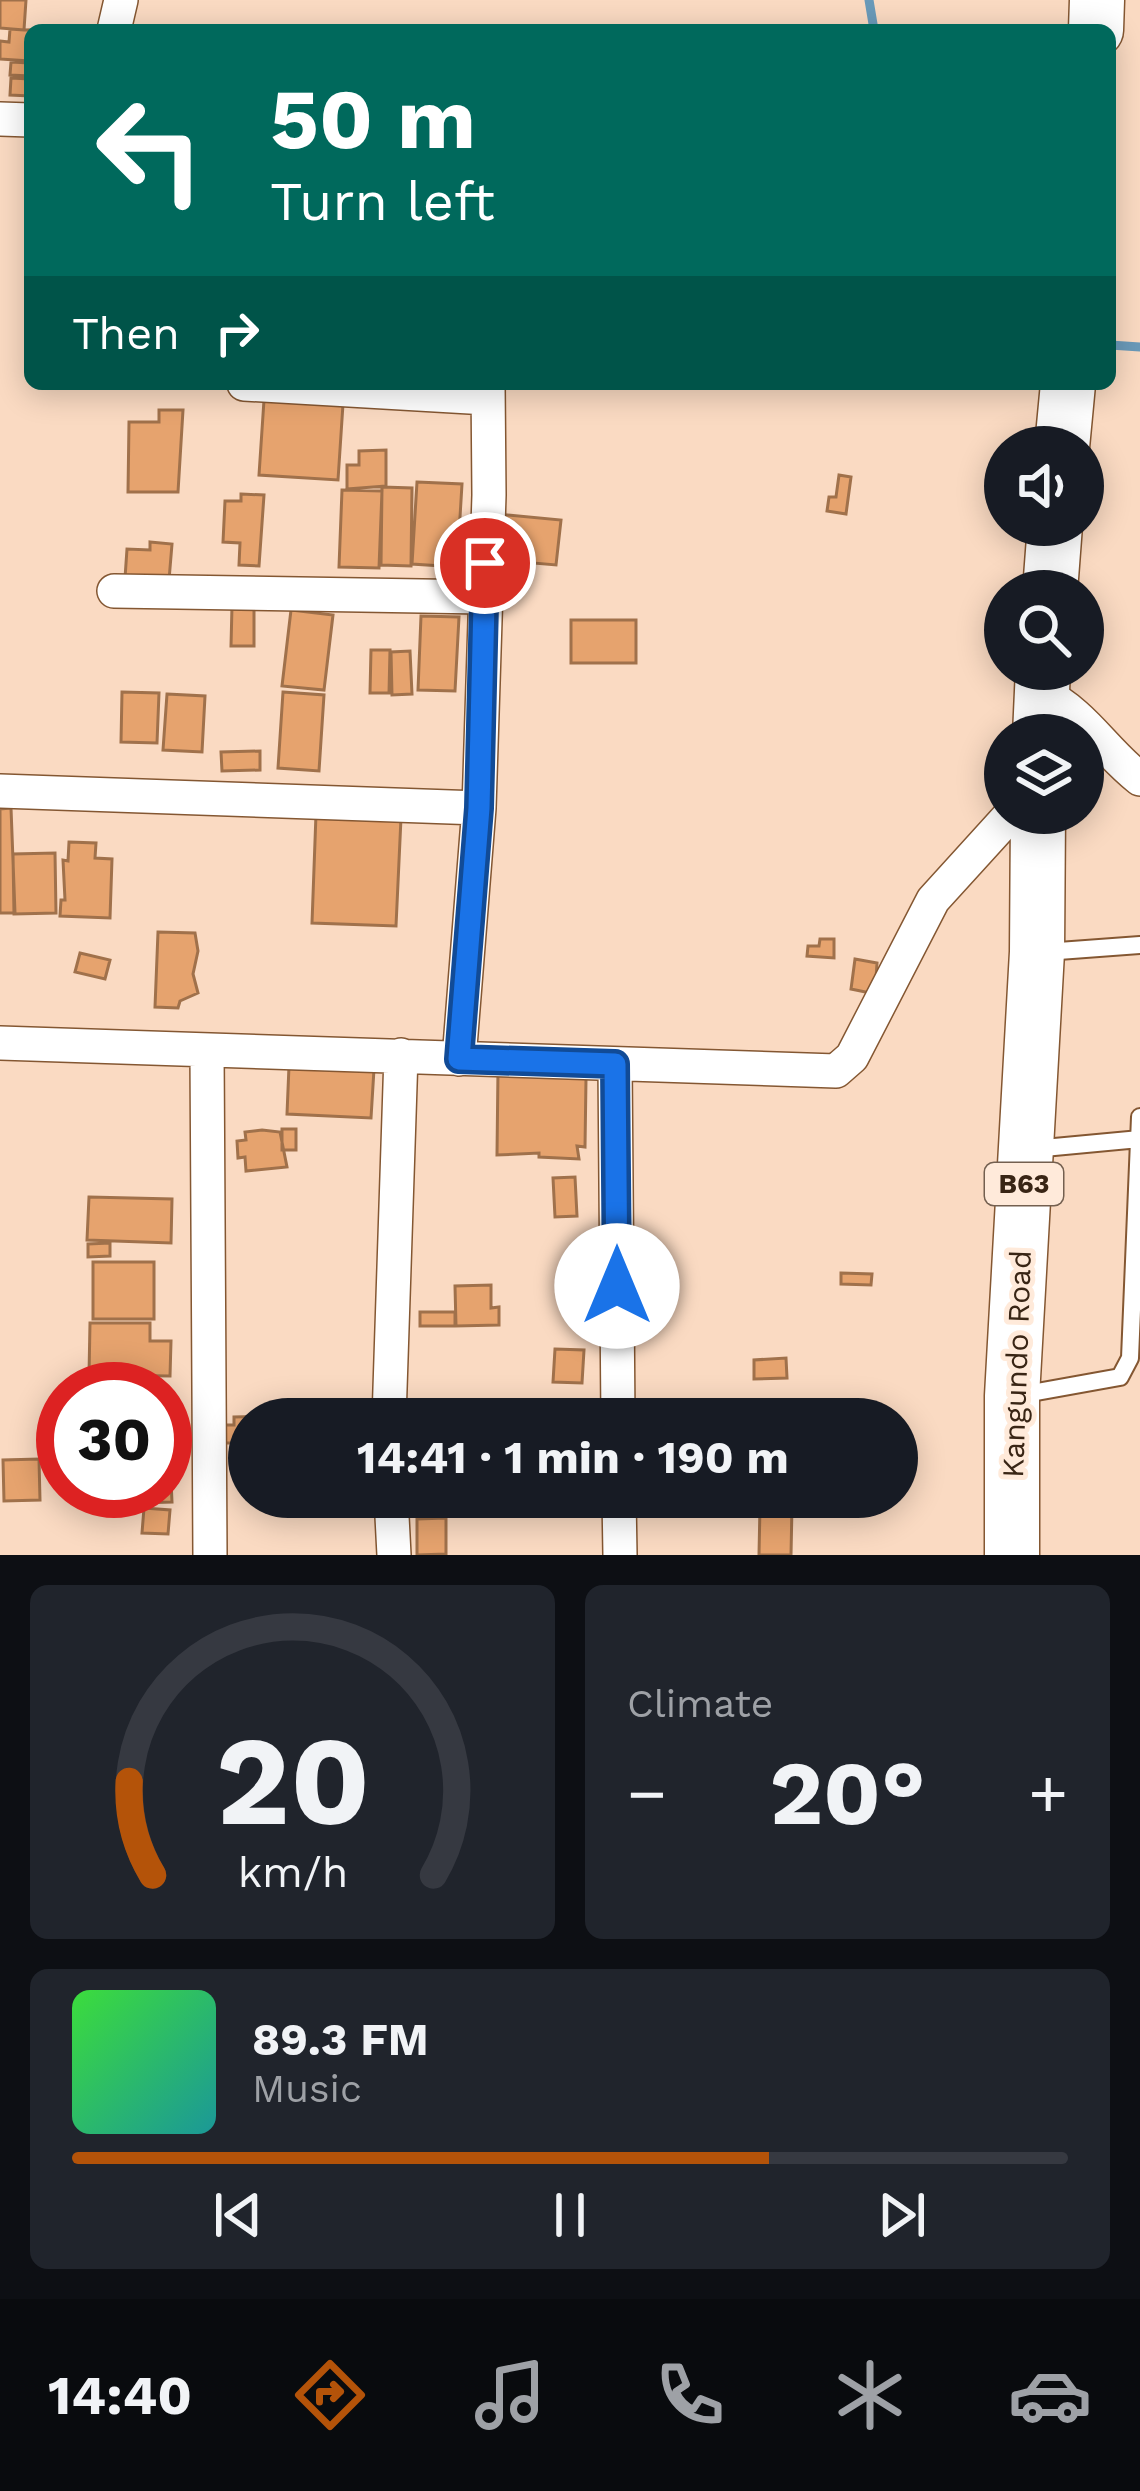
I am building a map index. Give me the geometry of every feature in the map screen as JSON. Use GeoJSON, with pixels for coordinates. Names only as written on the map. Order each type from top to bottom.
{"type":"FeatureCollection","features":[{"type":"Feature","properties":{"kind":"highway"},"geometry":{"type":"LineString","coordinates":[[1064,426],[1067,390]]}},
{"type":"Feature","properties":{"kind":"highway","name":"Kangundo Road"},"geometry":{"type":"LineString","coordinates":[[1012,1555],[1012,1396],[1037,952],[1038,834]]}},
{"type":"Feature","properties":{"kind":"street"},"geometry":{"type":"LineString","coordinates":[[453,390],[488,391],[489,495],[479,808],[459,1059]]}},
{"type":"Feature","properties":{"kind":"street"},"geometry":{"type":"LineString","coordinates":[[114,591],[483,597]]}},
{"type":"Feature","properties":{"kind":"street"},"geometry":{"type":"LineString","coordinates":[[1042,699],[1073,709],[1115,759],[1140,779]]}},
{"type":"Feature","properties":{"kind":"street"},"geometry":{"type":"LineString","coordinates":[[0,791],[479,808]]}},
{"type":"Feature","properties":{"kind":"street"},"geometry":{"type":"LineString","coordinates":[[0,1043],[836,1071],[844,1066],[933,900],[993,834]]}},
{"type":"Feature","properties":{"kind":"street"},"geometry":{"type":"LineString","coordinates":[[207,1051],[210,1555]]}},
{"type":"Feature","properties":{"kind":"street"},"geometry":{"type":"LineString","coordinates":[[390,1398],[401,1054]]}},
{"type":"Feature","properties":{"kind":"street"},"geometry":{"type":"LineString","coordinates":[[615,1064],[618,1398]]}},
{"type":"Feature","properties":{"kind":"street"},"geometry":{"type":"LineString","coordinates":[[393,1518],[394,1555]]}},
{"type":"Feature","properties":{"kind":"street"},"geometry":{"type":"LineString","coordinates":[[619,1518],[620,1555]]}},
{"type":"Feature","properties":{"kind":"lane"},"geometry":{"type":"LineString","coordinates":[[1037,952],[1140,945]]}},
{"type":"Feature","properties":{"kind":"lane"},"geometry":{"type":"LineString","coordinates":[[1012,1396],[1105,1382],[1120,1377],[1130,1358],[1140,1117]]}},
{"type":"Feature","properties":{"kind":"lane"},"geometry":{"type":"LineString","coordinates":[[1026,1150],[1140,1139]]}},
{"type":"Feature","properties":{"kind":"building"},"geometry":{"type":"Polygon","coordinates":[[[0,0],[26,0],[24,30],[0,28],[0,0]]]}},
{"type":"Feature","properties":{"kind":"building"},"geometry":{"type":"Polygon","coordinates":[[[10,29],[24,30],[24,61],[0,59],[0,41],[9,42],[10,29]]]}},
{"type":"Feature","properties":{"kind":"building"},"geometry":{"type":"Polygon","coordinates":[[[11,62],[24,63],[24,76],[10,75],[11,62]]]}},
{"type":"Feature","properties":{"kind":"building"},"geometry":{"type":"Polygon","coordinates":[[[11,78],[24,79],[24,96],[10,95],[11,78]]]}},
{"type":"Feature","properties":{"kind":"building"},"geometry":{"type":"Polygon","coordinates":[[[264,400],[343,404],[338,480],[259,475],[264,400]]]}},
{"type":"Feature","properties":{"kind":"building"},"geometry":{"type":"Polygon","coordinates":[[[159,410],[183,410],[178,492],[128,492],[129,422],[159,422],[159,410]]]}},
{"type":"Feature","properties":{"kind":"building"},"geometry":{"type":"Polygon","coordinates":[[[386,450],[386,486],[347,489],[347,465],[359,465],[359,451],[386,450]]]}},
{"type":"Feature","properties":{"kind":"building"},"geometry":{"type":"Polygon","coordinates":[[[839,475],[851,477],[846,514],[827,511],[829,497],[836,497],[839,475]]]}},
{"type":"Feature","properties":{"kind":"building"},"geometry":{"type":"Polygon","coordinates":[[[417,482],[462,484],[457,567],[412,564],[417,482]]]}},
{"type":"Feature","properties":{"kind":"building"},"geometry":{"type":"Polygon","coordinates":[[[382,487],[412,488],[411,566],[381,565],[382,487]]]}},
{"type":"Feature","properties":{"kind":"building"},"geometry":{"type":"Polygon","coordinates":[[[342,490],[382,491],[379,568],[339,567],[342,490]]]}},
{"type":"Feature","properties":{"kind":"building"},"geometry":{"type":"Polygon","coordinates":[[[241,494],[264,495],[259,566],[239,565],[240,543],[223,542],[225,501],[241,501],[241,494]]]}},
{"type":"Feature","properties":{"kind":"building"},"geometry":{"type":"Polygon","coordinates":[[[497,514],[561,520],[556,565],[521,562],[522,550],[494,547],[497,514]]]}},
{"type":"Feature","properties":{"kind":"building"},"geometry":{"type":"Polygon","coordinates":[[[150,542],[172,544],[169,580],[125,578],[127,549],[150,550],[150,542]]]}},
{"type":"Feature","properties":{"kind":"building"},"geometry":{"type":"Polygon","coordinates":[[[232,606],[254,607],[254,646],[231,646],[232,606]]]}},
{"type":"Feature","properties":{"kind":"building"},"geometry":{"type":"Polygon","coordinates":[[[291,610],[333,615],[324,690],[282,686],[291,610]]]}},
{"type":"Feature","properties":{"kind":"building"},"geometry":{"type":"Polygon","coordinates":[[[421,616],[459,617],[455,691],[418,690],[421,616]]]}},
{"type":"Feature","properties":{"kind":"building"},"geometry":{"type":"Polygon","coordinates":[[[571,620],[636,620],[636,663],[571,663],[571,620]]]}},
{"type":"Feature","properties":{"kind":"building"},"geometry":{"type":"Polygon","coordinates":[[[371,650],[390,650],[389,693],[370,693],[371,650]]]}},
{"type":"Feature","properties":{"kind":"building"},"geometry":{"type":"Polygon","coordinates":[[[410,651],[412,694],[392,695],[391,652],[410,651]]]}},
{"type":"Feature","properties":{"kind":"building"},"geometry":{"type":"Polygon","coordinates":[[[122,692],[159,693],[157,743],[121,742],[122,692]]]}},
{"type":"Feature","properties":{"kind":"building"},"geometry":{"type":"Polygon","coordinates":[[[283,692],[324,695],[319,771],[278,768],[283,692]]]}},
{"type":"Feature","properties":{"kind":"building"},"geometry":{"type":"Polygon","coordinates":[[[167,694],[205,696],[202,752],[163,750],[167,694]]]}},
{"type":"Feature","properties":{"kind":"building"},"geometry":{"type":"Polygon","coordinates":[[[260,751],[260,770],[222,771],[221,752],[260,751]]]}},
{"type":"Feature","properties":{"kind":"building"},"geometry":{"type":"Polygon","coordinates":[[[11,808],[15,913],[0,913],[0,809],[11,808]]]}},
{"type":"Feature","properties":{"kind":"building"},"geometry":{"type":"Polygon","coordinates":[[[316,814],[401,818],[396,926],[312,923],[316,814]]]}},
{"type":"Feature","properties":{"kind":"building"},"geometry":{"type":"Polygon","coordinates":[[[69,842],[96,843],[95,858],[112,859],[110,918],[60,916],[61,900],[65,900],[63,860],[68,861],[69,842]]]}},
{"type":"Feature","properties":{"kind":"building"},"geometry":{"type":"Polygon","coordinates":[[[55,853],[56,913],[14,914],[13,854],[55,853]]]}},
{"type":"Feature","properties":{"kind":"building"},"geometry":{"type":"Polygon","coordinates":[[[158,932],[195,933],[198,951],[193,974],[198,993],[180,1001],[178,1008],[155,1007],[158,932]]]}},
{"type":"Feature","properties":{"kind":"building"},"geometry":{"type":"Polygon","coordinates":[[[820,939],[834,939],[834,958],[807,956],[808,946],[819,946],[820,939]]]}},
{"type":"Feature","properties":{"kind":"building"},"geometry":{"type":"Polygon","coordinates":[[[80,953],[110,960],[105,979],[75,972],[80,953]]]}},
{"type":"Feature","properties":{"kind":"building"},"geometry":{"type":"Polygon","coordinates":[[[855,959],[877,963],[875,994],[851,989],[855,959]]]}},
{"type":"Feature","properties":{"kind":"building"},"geometry":{"type":"Polygon","coordinates":[[[289,1066],[374,1069],[371,1118],[287,1114],[289,1066]]]}},
{"type":"Feature","properties":{"kind":"building"},"geometry":{"type":"Polygon","coordinates":[[[498,1070],[573,1072],[586,1079],[585,1147],[577,1146],[579,1159],[539,1157],[539,1153],[497,1155],[498,1070]]]}},
{"type":"Feature","properties":{"kind":"building"},"geometry":{"type":"Polygon","coordinates":[[[282,1129],[296,1129],[296,1150],[282,1150],[282,1129]]]}},
{"type":"Feature","properties":{"kind":"building"},"geometry":{"type":"Polygon","coordinates":[[[245,1132],[280,1132],[287,1167],[246,1171],[245,1157],[238,1158],[237,1141],[246,1140],[245,1132]]]}},
{"type":"Feature","properties":{"kind":"building"},"geometry":{"type":"Polygon","coordinates":[[[575,1177],[577,1216],[555,1217],[553,1178],[575,1177]]]}},
{"type":"Feature","properties":{"kind":"building"},"geometry":{"type":"Polygon","coordinates":[[[89,1197],[172,1199],[171,1243],[87,1240],[89,1197]]]}},
{"type":"Feature","properties":{"kind":"building"},"geometry":{"type":"Polygon","coordinates":[[[110,1243],[110,1256],[88,1257],[88,1244],[110,1243]]]}},
{"type":"Feature","properties":{"kind":"building"},"geometry":{"type":"Polygon","coordinates":[[[93,1262],[154,1262],[154,1319],[93,1319],[93,1262]]]}},
{"type":"Feature","properties":{"kind":"building"},"geometry":{"type":"Polygon","coordinates":[[[841,1273],[872,1274],[871,1285],[841,1284],[841,1273]]]}},
{"type":"Feature","properties":{"kind":"building"},"geometry":{"type":"Polygon","coordinates":[[[491,1285],[491,1308],[499,1307],[499,1325],[456,1326],[455,1286],[491,1285]]]}},
{"type":"Feature","properties":{"kind":"building"},"geometry":{"type":"Polygon","coordinates":[[[420,1312],[455,1312],[455,1326],[420,1326],[420,1312]]]}},
{"type":"Feature","properties":{"kind":"building"},"geometry":{"type":"Polygon","coordinates":[[[90,1323],[150,1323],[150,1341],[171,1341],[170,1362],[89,1362],[90,1323]]]}},
{"type":"Feature","properties":{"kind":"building"},"geometry":{"type":"Polygon","coordinates":[[[555,1349],[584,1350],[582,1383],[553,1382],[555,1349]]]}},
{"type":"Feature","properties":{"kind":"building"},"geometry":{"type":"Polygon","coordinates":[[[786,1358],[787,1378],[754,1379],[754,1360],[786,1358]]]}},
{"type":"Feature","properties":{"kind":"building"},"geometry":{"type":"Polygon","coordinates":[[[36,1459],[36,1500],[4,1501],[3,1460],[36,1459]]]}},
{"type":"Feature","properties":{"kind":"building"},"geometry":{"type":"Polygon","coordinates":[[[143,1518],[169,1518],[168,1534],[142,1533],[143,1518]]]}},
{"type":"Feature","properties":{"kind":"building"},"geometry":{"type":"Polygon","coordinates":[[[446,1518],[446,1554],[417,1555],[417,1519],[446,1518]]]}},
{"type":"Feature","properties":{"kind":"building"},"geometry":{"type":"Polygon","coordinates":[[[760,1518],[792,1518],[791,1555],[759,1555],[760,1518]]]}},
{"type":"Feature","properties":{"kind":"waterway"},"geometry":{"type":"LineString","coordinates":[[869,0],[873,24]]}},
{"type":"Feature","properties":{"kind":"waterway"},"geometry":{"type":"LineString","coordinates":[[1116,345],[1140,347]]}},
{"type":"Feature","properties":{"kind":"route"},"geometry":{"type":"LineString","coordinates":[[485,563],[479,808],[459,1059],[615,1064],[617,1286]]}}]}
